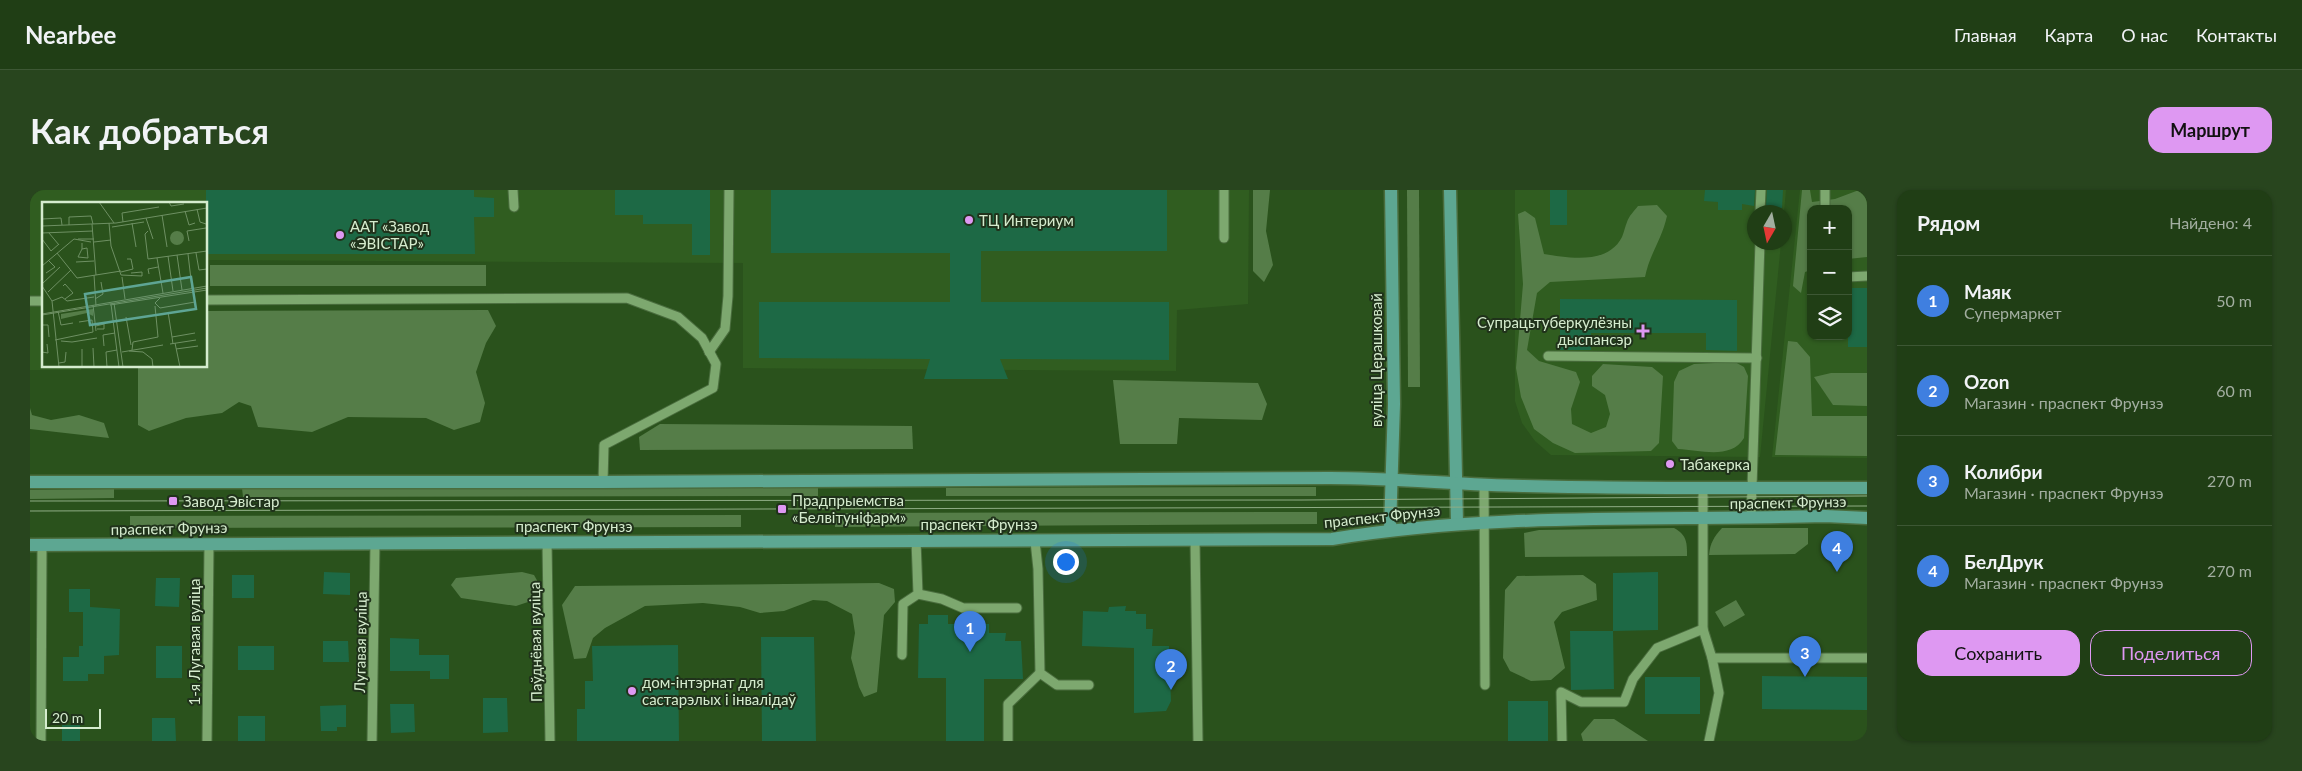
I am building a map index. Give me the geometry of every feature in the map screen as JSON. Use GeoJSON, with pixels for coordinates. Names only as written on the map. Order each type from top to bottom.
{"type":"FeatureCollection","features":[{"type":"Feature","properties":{"kind":"main road","name":"вуліца Церашковай"},"geometry":{"type":"LineString","coordinates":[[1390,190],[1394,404],[1390,478],[1390,529]]}},
{"type":"Feature","properties":{"kind":"main road"},"geometry":{"type":"LineString","coordinates":[[1450,190],[1452,354],[1457,482],[1456,524]]}},
{"type":"Feature","properties":{"kind":"main road","name":"праспект Фрунзэ"},"geometry":{"type":"LineString","coordinates":[[30,482],[603,482],[1390,478],[1484,485],[1703,489],[1867,488]]}},
{"type":"Feature","properties":{"kind":"main road","name":"праспект Фрунзэ"},"geometry":{"type":"LineString","coordinates":[[36,545],[1332,539],[1390,529],[1456,524],[1571,520],[1826,516],[1867,518]]}},
{"type":"Feature","properties":{"kind":"street"},"geometry":{"type":"LineString","coordinates":[[513,190],[514,207]]}},
{"type":"Feature","properties":{"kind":"street"},"geometry":{"type":"LineString","coordinates":[[709,352],[725,329],[728,296],[729,190]]}},
{"type":"Feature","properties":{"kind":"street"},"geometry":{"type":"LineString","coordinates":[[1224,190],[1224,238]]}},
{"type":"Feature","properties":{"kind":"street"},"geometry":{"type":"LineString","coordinates":[[1760,205],[1761,190]]}},
{"type":"Feature","properties":{"kind":"street"},"geometry":{"type":"LineString","coordinates":[[1824,205],[1825,190]]}},
{"type":"Feature","properties":{"kind":"street"},"geometry":{"type":"LineString","coordinates":[[1752,518],[1760,250]]}},
{"type":"Feature","properties":{"kind":"street"},"geometry":{"type":"LineString","coordinates":[[1852,277],[1867,276]]}},
{"type":"Feature","properties":{"kind":"street"},"geometry":{"type":"LineString","coordinates":[[208,300],[628,298],[678,317],[702,338],[716,364],[713,388],[604,445],[603,482]]}},
{"type":"Feature","properties":{"kind":"street"},"geometry":{"type":"LineString","coordinates":[[1548,356],[1757,358]]}},
{"type":"Feature","properties":{"kind":"street"},"geometry":{"type":"LineString","coordinates":[[1484,485],[1485,685]]}},
{"type":"Feature","properties":{"kind":"street"},"geometry":{"type":"LineString","coordinates":[[1703,489],[1702,629],[1712,658],[1719,693],[1709,741]]}},
{"type":"Feature","properties":{"kind":"street"},"geometry":{"type":"LineString","coordinates":[[916,540],[918,594]]}},
{"type":"Feature","properties":{"kind":"street"},"geometry":{"type":"LineString","coordinates":[[1195,540],[1198,741]]}},
{"type":"Feature","properties":{"kind":"street"},"geometry":{"type":"LineString","coordinates":[[1008,741],[1008,704],[1040,673],[1038,569],[1035,541]]}},
{"type":"Feature","properties":{"kind":"street","name":"Паўднёвая вуліца"},"geometry":{"type":"LineString","coordinates":[[547,542],[550,741]]}},
{"type":"Feature","properties":{"kind":"street","name":"Лугавая вуліца"},"geometry":{"type":"LineString","coordinates":[[372,741],[375,543]]}},
{"type":"Feature","properties":{"kind":"street","name":"1-я Лугавая вуліца"},"geometry":{"type":"LineString","coordinates":[[207,741],[209,544]]}},
{"type":"Feature","properties":{"kind":"street"},"geometry":{"type":"LineString","coordinates":[[36,545],[41,741]]}},
{"type":"Feature","properties":{"kind":"street"},"geometry":{"type":"LineString","coordinates":[[902,655],[903,604],[918,594],[942,599],[963,608],[1017,608]]}},
{"type":"Feature","properties":{"kind":"street"},"geometry":{"type":"LineString","coordinates":[[1562,741],[1561,692],[1581,702],[1624,702],[1633,679],[1657,648],[1702,629]]}},
{"type":"Feature","properties":{"kind":"street"},"geometry":{"type":"LineString","coordinates":[[1712,658],[1867,658]]}},
{"type":"Feature","properties":{"kind":"street"},"geometry":{"type":"LineString","coordinates":[[1040,673],[1057,685],[1089,685]]}},
{"type":"Feature","properties":{"kind":"shaded area"},"geometry":{"type":"Polygon","coordinates":[[[30,190],[1249,190],[1248,304],[1177,310],[1176,371],[743,368],[743,263],[208,260],[208,202],[42,202],[42,368],[81,368],[81,370],[30,370],[30,190]]]}},
{"type":"Feature","properties":{"kind":"shaded area"},"geometry":{"type":"Polygon","coordinates":[[[1253,190],[1270,190],[1266,231],[1273,265],[1264,282],[1253,271],[1253,190]]]}},
{"type":"Feature","properties":{"kind":"shaded area"},"geometry":{"type":"Polygon","coordinates":[[[1407,190],[1419,190],[1420,387],[1408,387],[1407,190]]]}},
{"type":"Feature","properties":{"kind":"shaded area","name":"Супрацьтуберкулёзны дыспансэр"},"geometry":{"type":"Polygon","coordinates":[[[1515,190],[1786,190],[1785,205],[1747,205],[1747,250],[1780,250],[1760,457],[1551,455],[1535,441],[1522,423],[1515,401],[1515,190]]]}},
{"type":"Feature","properties":{"kind":"shaded area"},"geometry":{"type":"Polygon","coordinates":[[[1800,190],[1867,190],[1867,458],[1772,457],[1800,190]]]}},
{"type":"Feature","properties":{"kind":"shaded area"},"geometry":{"type":"Polygon","coordinates":[[[1802,190],[1810,190],[1812,202],[1835,199],[1859,190],[1867,190],[1867,257],[1852,259],[1852,205],[1807,205],[1807,271],[1805,272],[1801,293],[1793,286],[1802,190]]]}},
{"type":"Feature","properties":{"kind":"shaded area"},"geometry":{"type":"Polygon","coordinates":[[[1657,205],[1667,216],[1645,277],[1550,282],[1537,293],[1527,350],[1539,361],[1576,372],[1580,382],[1571,409],[1572,424],[1591,433],[1606,427],[1610,414],[1605,395],[1592,386],[1592,376],[1603,364],[1652,367],[1663,376],[1659,443],[1651,451],[1575,453],[1553,443],[1534,429],[1521,397],[1516,368],[1523,284],[1518,214],[1525,211],[1535,218],[1544,254],[1587,258],[1598,256],[1616,246],[1622,237],[1629,218],[1638,206],[1657,205]]]}},
{"type":"Feature","properties":{"kind":"shaded area"},"geometry":{"type":"Polygon","coordinates":[[[210,265],[486,265],[486,286],[210,286],[210,265]]]}},
{"type":"Feature","properties":{"kind":"shaded area"},"geometry":{"type":"Polygon","coordinates":[[[488,310],[496,326],[486,343],[476,372],[485,403],[480,422],[454,430],[426,418],[348,417],[312,432],[258,427],[251,406],[239,402],[222,413],[186,418],[149,431],[138,425],[138,368],[208,368],[208,311],[488,310]]]}},
{"type":"Feature","properties":{"kind":"shaded area"},"geometry":{"type":"Polygon","coordinates":[[[1788,341],[1797,342],[1810,357],[1812,416],[1867,416],[1867,456],[1775,455],[1788,341]]]}},
{"type":"Feature","properties":{"kind":"shaded area"},"geometry":{"type":"Polygon","coordinates":[[[1735,362],[1744,367],[1748,376],[1744,438],[1738,445],[1723,451],[1705,452],[1678,449],[1672,441],[1674,382],[1679,371],[1694,364],[1735,362]]]}},
{"type":"Feature","properties":{"kind":"shaded area"},"geometry":{"type":"Polygon","coordinates":[[[1831,373],[1867,373],[1867,406],[1833,405],[1814,377],[1831,373]]]}},
{"type":"Feature","properties":{"kind":"shaded area"},"geometry":{"type":"Polygon","coordinates":[[[1113,380],[1258,383],[1267,404],[1262,420],[1179,418],[1177,444],[1120,444],[1113,380]]]}},
{"type":"Feature","properties":{"kind":"shaded area"},"geometry":{"type":"Polygon","coordinates":[[[30,408],[32,415],[51,420],[79,415],[104,423],[109,438],[30,429],[30,408]]]}},
{"type":"Feature","properties":{"kind":"shaded area"},"geometry":{"type":"Polygon","coordinates":[[[660,424],[912,426],[913,449],[640,450],[639,437],[660,424]]]}},
{"type":"Feature","properties":{"kind":"shaded area"},"geometry":{"type":"Polygon","coordinates":[[[818,487],[818,496],[243,497],[242,488],[818,487]]]}},
{"type":"Feature","properties":{"kind":"shaded area"},"geometry":{"type":"Polygon","coordinates":[[[1316,487],[1316,496],[946,496],[946,488],[1316,487]]]}},
{"type":"Feature","properties":{"kind":"shaded area"},"geometry":{"type":"Polygon","coordinates":[[[114,489],[114,498],[30,499],[30,490],[114,489]]]}},
{"type":"Feature","properties":{"kind":"shaded area"},"geometry":{"type":"Polygon","coordinates":[[[1317,512],[1317,524],[835,527],[835,513],[1317,512]]]}},
{"type":"Feature","properties":{"kind":"shaded area"},"geometry":{"type":"Polygon","coordinates":[[[741,515],[741,527],[130,528],[130,516],[741,515]]]}},
{"type":"Feature","properties":{"kind":"shaded area"},"geometry":{"type":"Polygon","coordinates":[[[1674,528],[1682,533],[1684,537],[1687,556],[1525,557],[1524,533],[1539,530],[1674,528]]]}},
{"type":"Feature","properties":{"kind":"shaded area"},"geometry":{"type":"Polygon","coordinates":[[[1722,528],[1808,528],[1808,544],[1795,554],[1709,555],[1713,540],[1722,528]]]}},
{"type":"Feature","properties":{"kind":"shaded area"},"geometry":{"type":"Polygon","coordinates":[[[522,572],[534,575],[539,584],[537,599],[516,606],[461,598],[451,585],[456,578],[522,572]]]}},
{"type":"Feature","properties":{"kind":"shaded area"},"geometry":{"type":"Polygon","coordinates":[[[1583,575],[1596,584],[1597,600],[1562,612],[1554,622],[1565,668],[1551,680],[1531,681],[1510,671],[1503,658],[1505,590],[1517,576],[1583,575]]]}},
{"type":"Feature","properties":{"kind":"shaded area"},"geometry":{"type":"Polygon","coordinates":[[[879,583],[894,589],[895,602],[884,615],[877,692],[864,697],[859,687],[851,658],[855,633],[852,614],[827,601],[813,600],[784,611],[760,613],[740,607],[703,603],[645,606],[605,628],[593,638],[586,658],[574,659],[562,605],[575,586],[879,583]]]}},
{"type":"Feature","properties":{"kind":"shaded area"},"geometry":{"type":"Polygon","coordinates":[[[1736,600],[1745,615],[1724,627],[1715,612],[1736,600]]]}},
{"type":"Feature","properties":{"kind":"shaded area"},"geometry":{"type":"Polygon","coordinates":[[[1594,719],[1614,719],[1648,741],[1583,741],[1581,734],[1594,719]]]}},
{"type":"Feature","properties":{"kind":"building","name":"ААТ «Завод «ЭВІСТАР»"},"geometry":{"type":"Polygon","coordinates":[[[206,190],[474,190],[474,197],[494,198],[494,217],[474,217],[475,254],[208,254],[208,202],[206,202],[206,190]]]}},
{"type":"Feature","properties":{"kind":"building"},"geometry":{"type":"Polygon","coordinates":[[[615,190],[710,190],[710,255],[692,255],[692,224],[643,224],[643,215],[615,215],[615,190]]]}},
{"type":"Feature","properties":{"kind":"building"},"geometry":{"type":"Polygon","coordinates":[[[771,190],[1167,190],[1167,251],[981,251],[981,302],[1169,302],[1169,360],[1000,359],[1008,379],[924,379],[930,359],[759,358],[759,302],[950,302],[950,253],[771,253],[771,190]]]}},
{"type":"Feature","properties":{"kind":"building"},"geometry":{"type":"Polygon","coordinates":[[[1550,190],[1567,190],[1567,225],[1550,225],[1550,190]]]}},
{"type":"Feature","properties":{"kind":"building"},"geometry":{"type":"Polygon","coordinates":[[[1705,190],[1755,190],[1754,205],[1742,204],[1742,210],[1718,210],[1718,202],[1704,201],[1705,190]]]}},
{"type":"Feature","properties":{"kind":"building"},"geometry":{"type":"Polygon","coordinates":[[[1767,190],[1783,190],[1782,205],[1766,205],[1767,190]]]}},
{"type":"Feature","properties":{"kind":"building"},"geometry":{"type":"Polygon","coordinates":[[[1852,288],[1867,288],[1867,347],[1848,347],[1848,340],[1852,340],[1852,288]]]}},
{"type":"Feature","properties":{"kind":"building"},"geometry":{"type":"Polygon","coordinates":[[[1560,299],[1737,300],[1737,351],[1706,350],[1706,333],[1591,333],[1591,350],[1560,350],[1560,299]]]}},
{"type":"Feature","properties":{"kind":"building"},"geometry":{"type":"Polygon","coordinates":[[[324,572],[350,573],[350,595],[323,594],[324,572]]]}},
{"type":"Feature","properties":{"kind":"building"},"geometry":{"type":"Polygon","coordinates":[[[1658,572],[1658,630],[1613,631],[1613,573],[1658,572]]]}},
{"type":"Feature","properties":{"kind":"building"},"geometry":{"type":"Polygon","coordinates":[[[232,575],[254,575],[254,598],[232,598],[232,575]]]}},
{"type":"Feature","properties":{"kind":"building"},"geometry":{"type":"Polygon","coordinates":[[[156,578],[180,578],[179,607],[155,606],[156,578]]]}},
{"type":"Feature","properties":{"kind":"building"},"geometry":{"type":"Polygon","coordinates":[[[69,589],[90,589],[90,607],[120,609],[119,655],[104,656],[104,674],[88,674],[88,681],[63,681],[63,657],[79,657],[79,646],[83,646],[83,612],[69,612],[69,589]]]}},
{"type":"Feature","properties":{"kind":"building"},"geometry":{"type":"Polygon","coordinates":[[[1126,606],[1125,611],[1136,611],[1136,614],[1146,614],[1146,629],[1153,629],[1152,646],[1169,646],[1171,701],[1166,711],[1134,713],[1134,648],[1082,646],[1083,611],[1108,612],[1109,607],[1126,606]]]}},
{"type":"Feature","properties":{"kind":"building"},"geometry":{"type":"Polygon","coordinates":[[[928,615],[948,615],[948,624],[989,624],[989,633],[1006,633],[1005,641],[1021,641],[1023,679],[984,679],[984,741],[946,741],[946,678],[918,678],[919,624],[928,624],[928,615]]]}},
{"type":"Feature","properties":{"kind":"building"},"geometry":{"type":"Polygon","coordinates":[[[1570,631],[1613,631],[1614,689],[1571,690],[1570,631]]]}},
{"type":"Feature","properties":{"kind":"building","name":"дом-інтэрнат для састарэлых і інвалідаў"},"geometry":{"type":"Polygon","coordinates":[[[761,637],[814,637],[816,741],[762,741],[761,637]]]}},
{"type":"Feature","properties":{"kind":"building"},"geometry":{"type":"Polygon","coordinates":[[[390,638],[419,639],[419,655],[449,655],[449,679],[430,679],[430,671],[390,671],[390,638]]]}},
{"type":"Feature","properties":{"kind":"building"},"geometry":{"type":"Polygon","coordinates":[[[323,641],[348,641],[349,662],[323,662],[323,641]]]}},
{"type":"Feature","properties":{"kind":"building","name":"дом-інтэрнат для састарэлых і інвалідаў"},"geometry":{"type":"Polygon","coordinates":[[[678,645],[679,741],[577,741],[577,709],[585,709],[585,681],[593,681],[592,646],[678,645]]]}},
{"type":"Feature","properties":{"kind":"building"},"geometry":{"type":"Polygon","coordinates":[[[156,646],[182,646],[182,678],[156,678],[156,646]]]}},
{"type":"Feature","properties":{"kind":"building"},"geometry":{"type":"Polygon","coordinates":[[[238,646],[274,646],[274,670],[238,670],[238,646]]]}},
{"type":"Feature","properties":{"kind":"building"},"geometry":{"type":"Polygon","coordinates":[[[1762,676],[1867,677],[1867,710],[1762,709],[1762,676]]]}},
{"type":"Feature","properties":{"kind":"building"},"geometry":{"type":"Polygon","coordinates":[[[1645,677],[1700,677],[1700,714],[1645,714],[1645,677]]]}},
{"type":"Feature","properties":{"kind":"building"},"geometry":{"type":"Polygon","coordinates":[[[483,698],[507,698],[508,732],[483,733],[483,698]]]}},
{"type":"Feature","properties":{"kind":"building"},"geometry":{"type":"Polygon","coordinates":[[[1508,701],[1548,701],[1548,741],[1508,741],[1508,701]]]}},
{"type":"Feature","properties":{"kind":"building"},"geometry":{"type":"Polygon","coordinates":[[[390,704],[414,704],[415,732],[391,733],[390,704]]]}},
{"type":"Feature","properties":{"kind":"building"},"geometry":{"type":"Polygon","coordinates":[[[346,705],[346,727],[337,727],[337,731],[321,731],[320,706],[346,705]]]}},
{"type":"Feature","properties":{"kind":"building"},"geometry":{"type":"Polygon","coordinates":[[[238,716],[265,716],[265,741],[238,741],[238,716]]]}},
{"type":"Feature","properties":{"kind":"building"},"geometry":{"type":"Polygon","coordinates":[[[152,718],[175,718],[176,741],[152,741],[152,718]]]}},
{"type":"Feature","properties":{"kind":"building"},"geometry":{"type":"Polygon","coordinates":[[[62,725],[80,725],[80,741],[62,741],[62,725]]]}},
{"type":"Feature","properties":{"kind":"tram line"},"geometry":{"type":"LineString","coordinates":[[30,501],[1302,500],[1867,496]]}},
{"type":"Feature","properties":{"kind":"tram line"},"geometry":{"type":"LineString","coordinates":[[30,511],[1867,506]]}},
{"type":"Feature","properties":{"kind":"place","name":"ТЦ Интериум"},"geometry":{"type":"Point","coordinates":[969,220]}},
{"type":"Feature","properties":{"kind":"place","name":"ААТ «Завод «ЭВІСТАР»"},"geometry":{"type":"Point","coordinates":[340,235]}},
{"type":"Feature","properties":{"kind":"place","name":"Супрацьтуберкулёзны дыспансэр"},"geometry":{"type":"Point","coordinates":[1643,331]}},
{"type":"Feature","properties":{"kind":"place","name":"Табакерка"},"geometry":{"type":"Point","coordinates":[1670,464]}},
{"type":"Feature","properties":{"kind":"place","name":"Завод Эвістар"},"geometry":{"type":"Point","coordinates":[173,501]}},
{"type":"Feature","properties":{"kind":"place","name":"Прадпрыемства «Белвітуніфарм»"},"geometry":{"type":"Point","coordinates":[782,509]}},
{"type":"Feature","properties":{"kind":"place","name":"БелДрук"},"geometry":{"type":"Point","coordinates":[1837,572]}},
{"type":"Feature","properties":{"kind":"place","name":"Маяк"},"geometry":{"type":"Point","coordinates":[970,652]}},
{"type":"Feature","properties":{"kind":"place","name":"Колибри"},"geometry":{"type":"Point","coordinates":[1805,677]}},
{"type":"Feature","properties":{"kind":"place","name":"Ozon"},"geometry":{"type":"Point","coordinates":[1171,690]}},
{"type":"Feature","properties":{"kind":"place","name":"дом-інтэрнат для састарэлых і інвалідаў"},"geometry":{"type":"Point","coordinates":[632,691]}}]}
